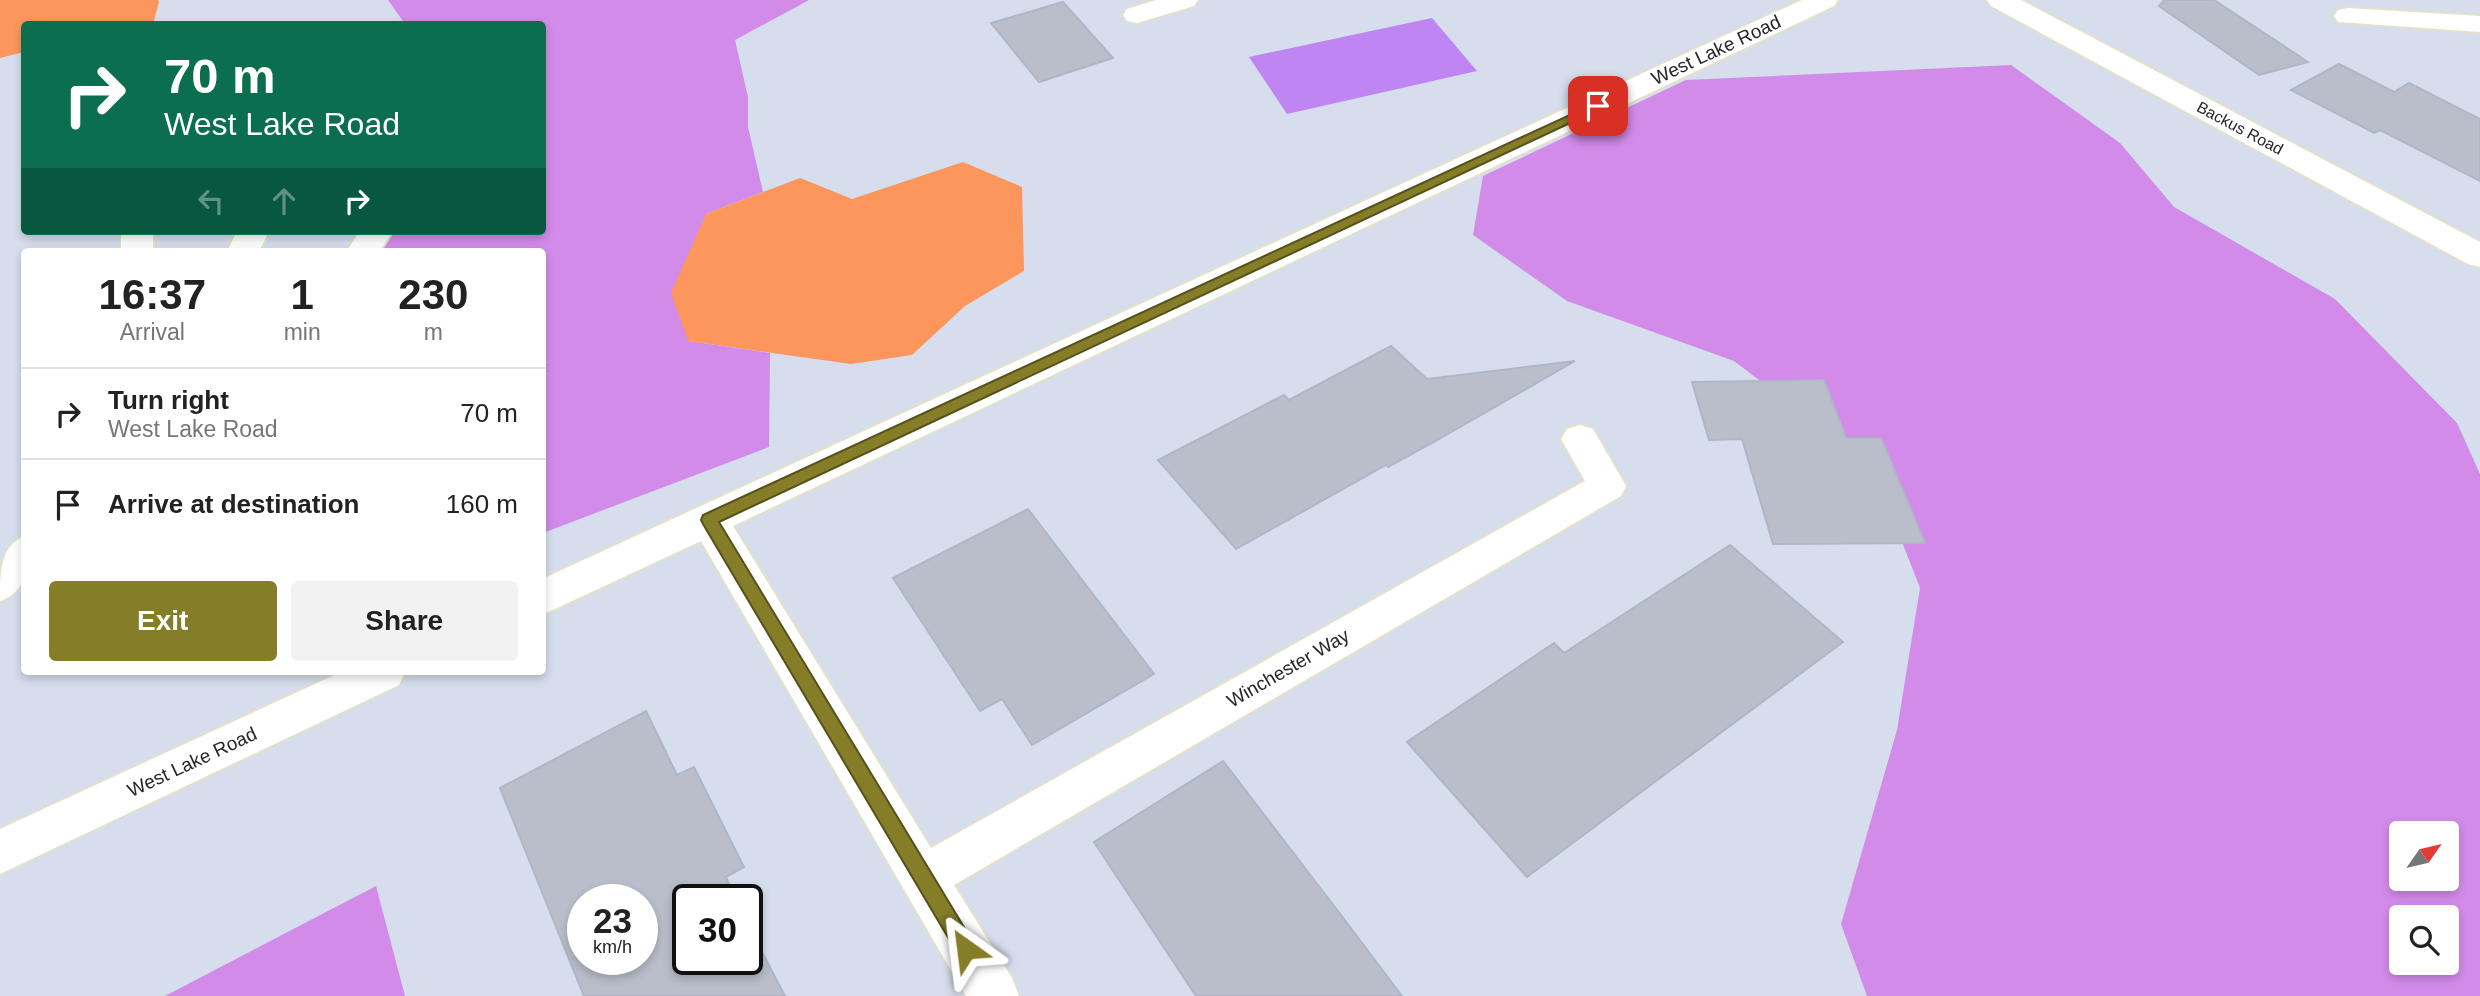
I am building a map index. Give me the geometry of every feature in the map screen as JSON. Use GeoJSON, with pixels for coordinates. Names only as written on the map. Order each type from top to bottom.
{"type":"FeatureCollection","features":[{"type":"Feature","properties":{"kind":"street"},"geometry":{"type":"LineString","coordinates":[[1138,15],[1184,0]]}},
{"type":"Feature","properties":{"kind":"street","name":"West Lake Road"},"geometry":{"type":"LineString","coordinates":[[546,596],[1824,0]]}},
{"type":"Feature","properties":{"kind":"street","name":"Backus Road"},"geometry":{"type":"LineString","coordinates":[[2001,0],[2480,256]]}},
{"type":"Feature","properties":{"kind":"street"},"geometry":{"type":"LineString","coordinates":[[2348,16],[2480,24]]}},
{"type":"Feature","properties":{"kind":"street","name":"Winchester Way"},"geometry":{"type":"LineString","coordinates":[[923,878],[1607,486],[1580,439]]}},
{"type":"Feature","properties":{"kind":"street"},"geometry":{"type":"LineString","coordinates":[[709,520],[994,996]]}},
{"type":"Feature","properties":{"kind":"street"},"geometry":{"type":"LineString","coordinates":[[0,584],[21,556]]}},
{"type":"Feature","properties":{"kind":"street","name":"West Lake Road"},"geometry":{"type":"LineString","coordinates":[[0,852],[378,675]]}},
{"type":"Feature","properties":{"kind":"shaded area"},"geometry":{"type":"Polygon","coordinates":[[[0,0],[159,2],[154,21],[21,21],[21,53],[0,58],[0,0]]]}},
{"type":"Feature","properties":{"kind":"shaded area"},"geometry":{"type":"Polygon","coordinates":[[[388,0],[809,0],[735,40],[748,97],[748,127],[763,192],[706,214],[689,341],[770,353],[769,447],[546,532],[546,248],[373,248],[387,235],[546,235],[546,21],[403,21],[388,0]]]}},
{"type":"Feature","properties":{"kind":"shaded area"},"geometry":{"type":"Polygon","coordinates":[[[1432,18],[1477,71],[1287,114],[1249,57],[1432,18]]]}},
{"type":"Feature","properties":{"kind":"shaded area"},"geometry":{"type":"Polygon","coordinates":[[[2011,65],[2120,143],[2174,207],[2335,299],[2457,423],[2480,474],[2480,996],[1867,996],[1841,924],[1897,730],[1920,588],[1873,467],[1734,361],[1567,301],[1473,235],[1483,176],[1686,80],[2011,65]]]}},
{"type":"Feature","properties":{"kind":"shaded area"},"geometry":{"type":"Polygon","coordinates":[[[963,162],[1022,187],[1024,271],[965,306],[912,355],[851,364],[688,341],[671,293],[706,214],[800,178],[852,199],[963,162]]]}},
{"type":"Feature","properties":{"kind":"shaded area"},"geometry":{"type":"Polygon","coordinates":[[[376,886],[405,996],[165,996],[376,886]]]}},
{"type":"Feature","properties":{"kind":"building"},"geometry":{"type":"Polygon","coordinates":[[[2164,0],[2214,0],[2308,62],[2259,75],[2159,6],[2164,0]]]}},
{"type":"Feature","properties":{"kind":"building"},"geometry":{"type":"Polygon","coordinates":[[[1063,2],[1113,58],[1039,82],[991,23],[1063,2]]]}},
{"type":"Feature","properties":{"kind":"building"},"geometry":{"type":"Polygon","coordinates":[[[2339,64],[2394,92],[2409,83],[2480,119],[2480,181],[2380,130],[2374,133],[2291,90],[2339,64]]]}},
{"type":"Feature","properties":{"kind":"building"},"geometry":{"type":"Polygon","coordinates":[[[1391,346],[1427,379],[1575,361],[1434,442],[1388,467],[1386,465],[1236,549],[1158,460],[1284,395],[1289,400],[1391,346]]]}},
{"type":"Feature","properties":{"kind":"building"},"geometry":{"type":"Polygon","coordinates":[[[1824,380],[1846,438],[1881,438],[1925,543],[1773,544],[1742,439],[1709,440],[1692,382],[1824,380]]]}},
{"type":"Feature","properties":{"kind":"building"},"geometry":{"type":"Polygon","coordinates":[[[1028,509],[1154,674],[1032,745],[1002,699],[980,711],[893,578],[1028,509]]]}},
{"type":"Feature","properties":{"kind":"building"},"geometry":{"type":"Polygon","coordinates":[[[1730,545],[1843,642],[1527,877],[1407,742],[1554,643],[1564,653],[1730,545]]]}},
{"type":"Feature","properties":{"kind":"building"},"geometry":{"type":"Polygon","coordinates":[[[646,711],[677,775],[694,767],[744,867],[726,877],[729,884],[672,884],[672,975],[763,975],[763,954],[785,996],[584,996],[576,975],[658,975],[658,884],[567,884],[567,954],[500,788],[646,711]]]}},
{"type":"Feature","properties":{"kind":"building"},"geometry":{"type":"Polygon","coordinates":[[[1223,761],[1402,996],[1196,996],[1094,842],[1223,761]]]}},
{"type":"Feature","properties":{"kind":"route"},"geometry":{"type":"LineString","coordinates":[[966,949],[709,520],[1598,106]]}}]}
